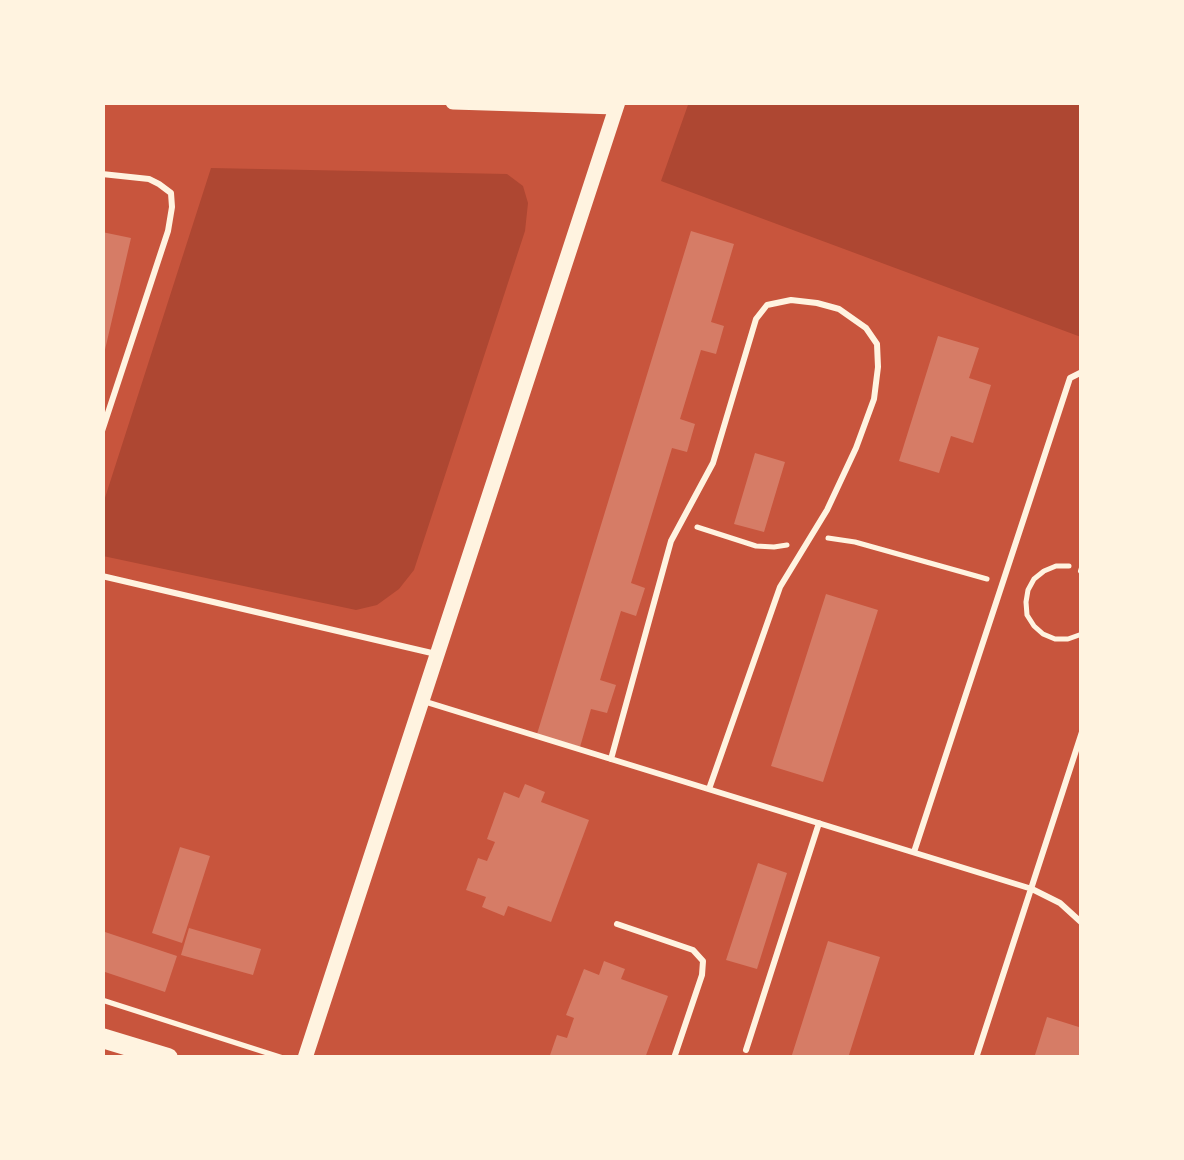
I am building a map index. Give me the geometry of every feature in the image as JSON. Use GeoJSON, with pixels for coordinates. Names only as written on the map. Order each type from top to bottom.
{"type":"FeatureCollection","features":[{"type":"Feature","properties":{"kind":"main road"},"geometry":{"type":"LineString","coordinates":[[102,1038],[168,1058]]}},
{"type":"Feature","properties":{"kind":"street"},"geometry":{"type":"LineString","coordinates":[[305,1058],[617,104],[453,102]]}},
{"type":"Feature","properties":{"kind":"lane"},"geometry":{"type":"LineString","coordinates":[[102,174],[149,179],[170,193],[172,207],[168,231],[102,431]]}},
{"type":"Feature","properties":{"kind":"lane"},"geometry":{"type":"LineString","coordinates":[[611,760],[670,541],[713,463],[756,320],[767,305],[791,300],[816,303],[838,310],[866,328],[877,344],[874,399],[827,510],[780,587],[768,615],[709,790]]}},
{"type":"Feature","properties":{"kind":"lane"},"geometry":{"type":"LineString","coordinates":[[914,852],[1070,378],[1082,372]]}},
{"type":"Feature","properties":{"kind":"lane"},"geometry":{"type":"LineString","coordinates":[[102,576],[437,654]]}},
{"type":"Feature","properties":{"kind":"lane"},"geometry":{"type":"LineString","coordinates":[[422,701],[1032,889],[1060,903],[1082,923]]}},
{"type":"Feature","properties":{"kind":"lane"},"geometry":{"type":"LineString","coordinates":[[976,1058],[1082,732]]}},
{"type":"Feature","properties":{"kind":"lane"},"geometry":{"type":"LineString","coordinates":[[746,1050],[819,824]]}},
{"type":"Feature","properties":{"kind":"lane"},"geometry":{"type":"LineString","coordinates":[[617,924],[693,950],[702,961],[702,975],[674,1058]]}},
{"type":"Feature","properties":{"kind":"path"},"geometry":{"type":"LineString","coordinates":[[680,524],[756,546],[828,538],[856,542],[1002,583]]}},
{"type":"Feature","properties":{"kind":"path"},"geometry":{"type":"LineString","coordinates":[[1081,570],[1056,566],[1044,571],[1034,579],[1026,602],[1028,615],[1043,634],[1068,640],[1082,634]]}},
{"type":"Feature","properties":{"kind":"path"},"geometry":{"type":"LineString","coordinates":[[102,1000],[283,1058]]}},
{"type":"Feature","properties":{"kind":"shaded area"},"geometry":{"type":"Polygon","coordinates":[[[689,102],[1081,103],[1081,337],[661,181],[689,102]]]}},
{"type":"Feature","properties":{"kind":"shaded area"},"geometry":{"type":"Polygon","coordinates":[[[211,168],[507,174],[523,186],[528,203],[525,231],[414,570],[399,589],[377,605],[356,610],[103,556],[103,504],[211,168]]]}},
{"type":"Feature","properties":{"kind":"building"},"geometry":{"type":"Polygon","coordinates":[[[691,231],[734,244],[711,322],[724,326],[716,354],[701,350],[680,419],[695,424],[687,452],[672,448],[631,583],[645,588],[636,616],[621,611],[600,680],[616,685],[607,713],[591,709],[580,747],[537,734],[691,231]]]}},
{"type":"Feature","properties":{"kind":"building"},"geometry":{"type":"Polygon","coordinates":[[[102,232],[131,238],[104,354],[102,354],[102,232]]]}},
{"type":"Feature","properties":{"kind":"building"},"geometry":{"type":"Polygon","coordinates":[[[938,336],[979,348],[969,378],[991,385],[973,443],[951,436],[939,473],[899,461],[938,336]]]}},
{"type":"Feature","properties":{"kind":"building"},"geometry":{"type":"Polygon","coordinates":[[[755,453],[785,462],[764,532],[734,524],[755,453]]]}},
{"type":"Feature","properties":{"kind":"building"},"geometry":{"type":"Polygon","coordinates":[[[826,594],[878,610],[823,782],[771,766],[826,594]]]}},
{"type":"Feature","properties":{"kind":"building"},"geometry":{"type":"Polygon","coordinates":[[[525,784],[545,792],[541,802],[589,820],[551,922],[508,906],[504,916],[482,907],[486,897],[466,890],[478,858],[487,861],[495,842],[487,839],[504,792],[519,798],[525,784]]]}},
{"type":"Feature","properties":{"kind":"building"},"geometry":{"type":"Polygon","coordinates":[[[180,847],[210,856],[182,943],[152,933],[180,847]]]}},
{"type":"Feature","properties":{"kind":"building"},"geometry":{"type":"Polygon","coordinates":[[[758,863],[787,873],[757,969],[726,960],[758,863]]]}},
{"type":"Feature","properties":{"kind":"building"},"geometry":{"type":"Polygon","coordinates":[[[189,928],[261,949],[253,975],[181,955],[189,928]]]}},
{"type":"Feature","properties":{"kind":"building"},"geometry":{"type":"Polygon","coordinates":[[[102,931],[177,956],[165,992],[102,971],[102,931]]]}},
{"type":"Feature","properties":{"kind":"building"},"geometry":{"type":"Polygon","coordinates":[[[828,941],[880,957],[848,1058],[791,1058],[828,941]]]}},
{"type":"Feature","properties":{"kind":"building"},"geometry":{"type":"Polygon","coordinates":[[[604,961],[625,969],[621,979],[668,996],[645,1058],[549,1058],[557,1035],[567,1038],[574,1018],[566,1015],[584,969],[599,975],[604,961]]]}},
{"type":"Feature","properties":{"kind":"building"},"geometry":{"type":"Polygon","coordinates":[[[1047,1017],[1082,1028],[1082,1058],[1034,1058],[1047,1017]]]}}]}
